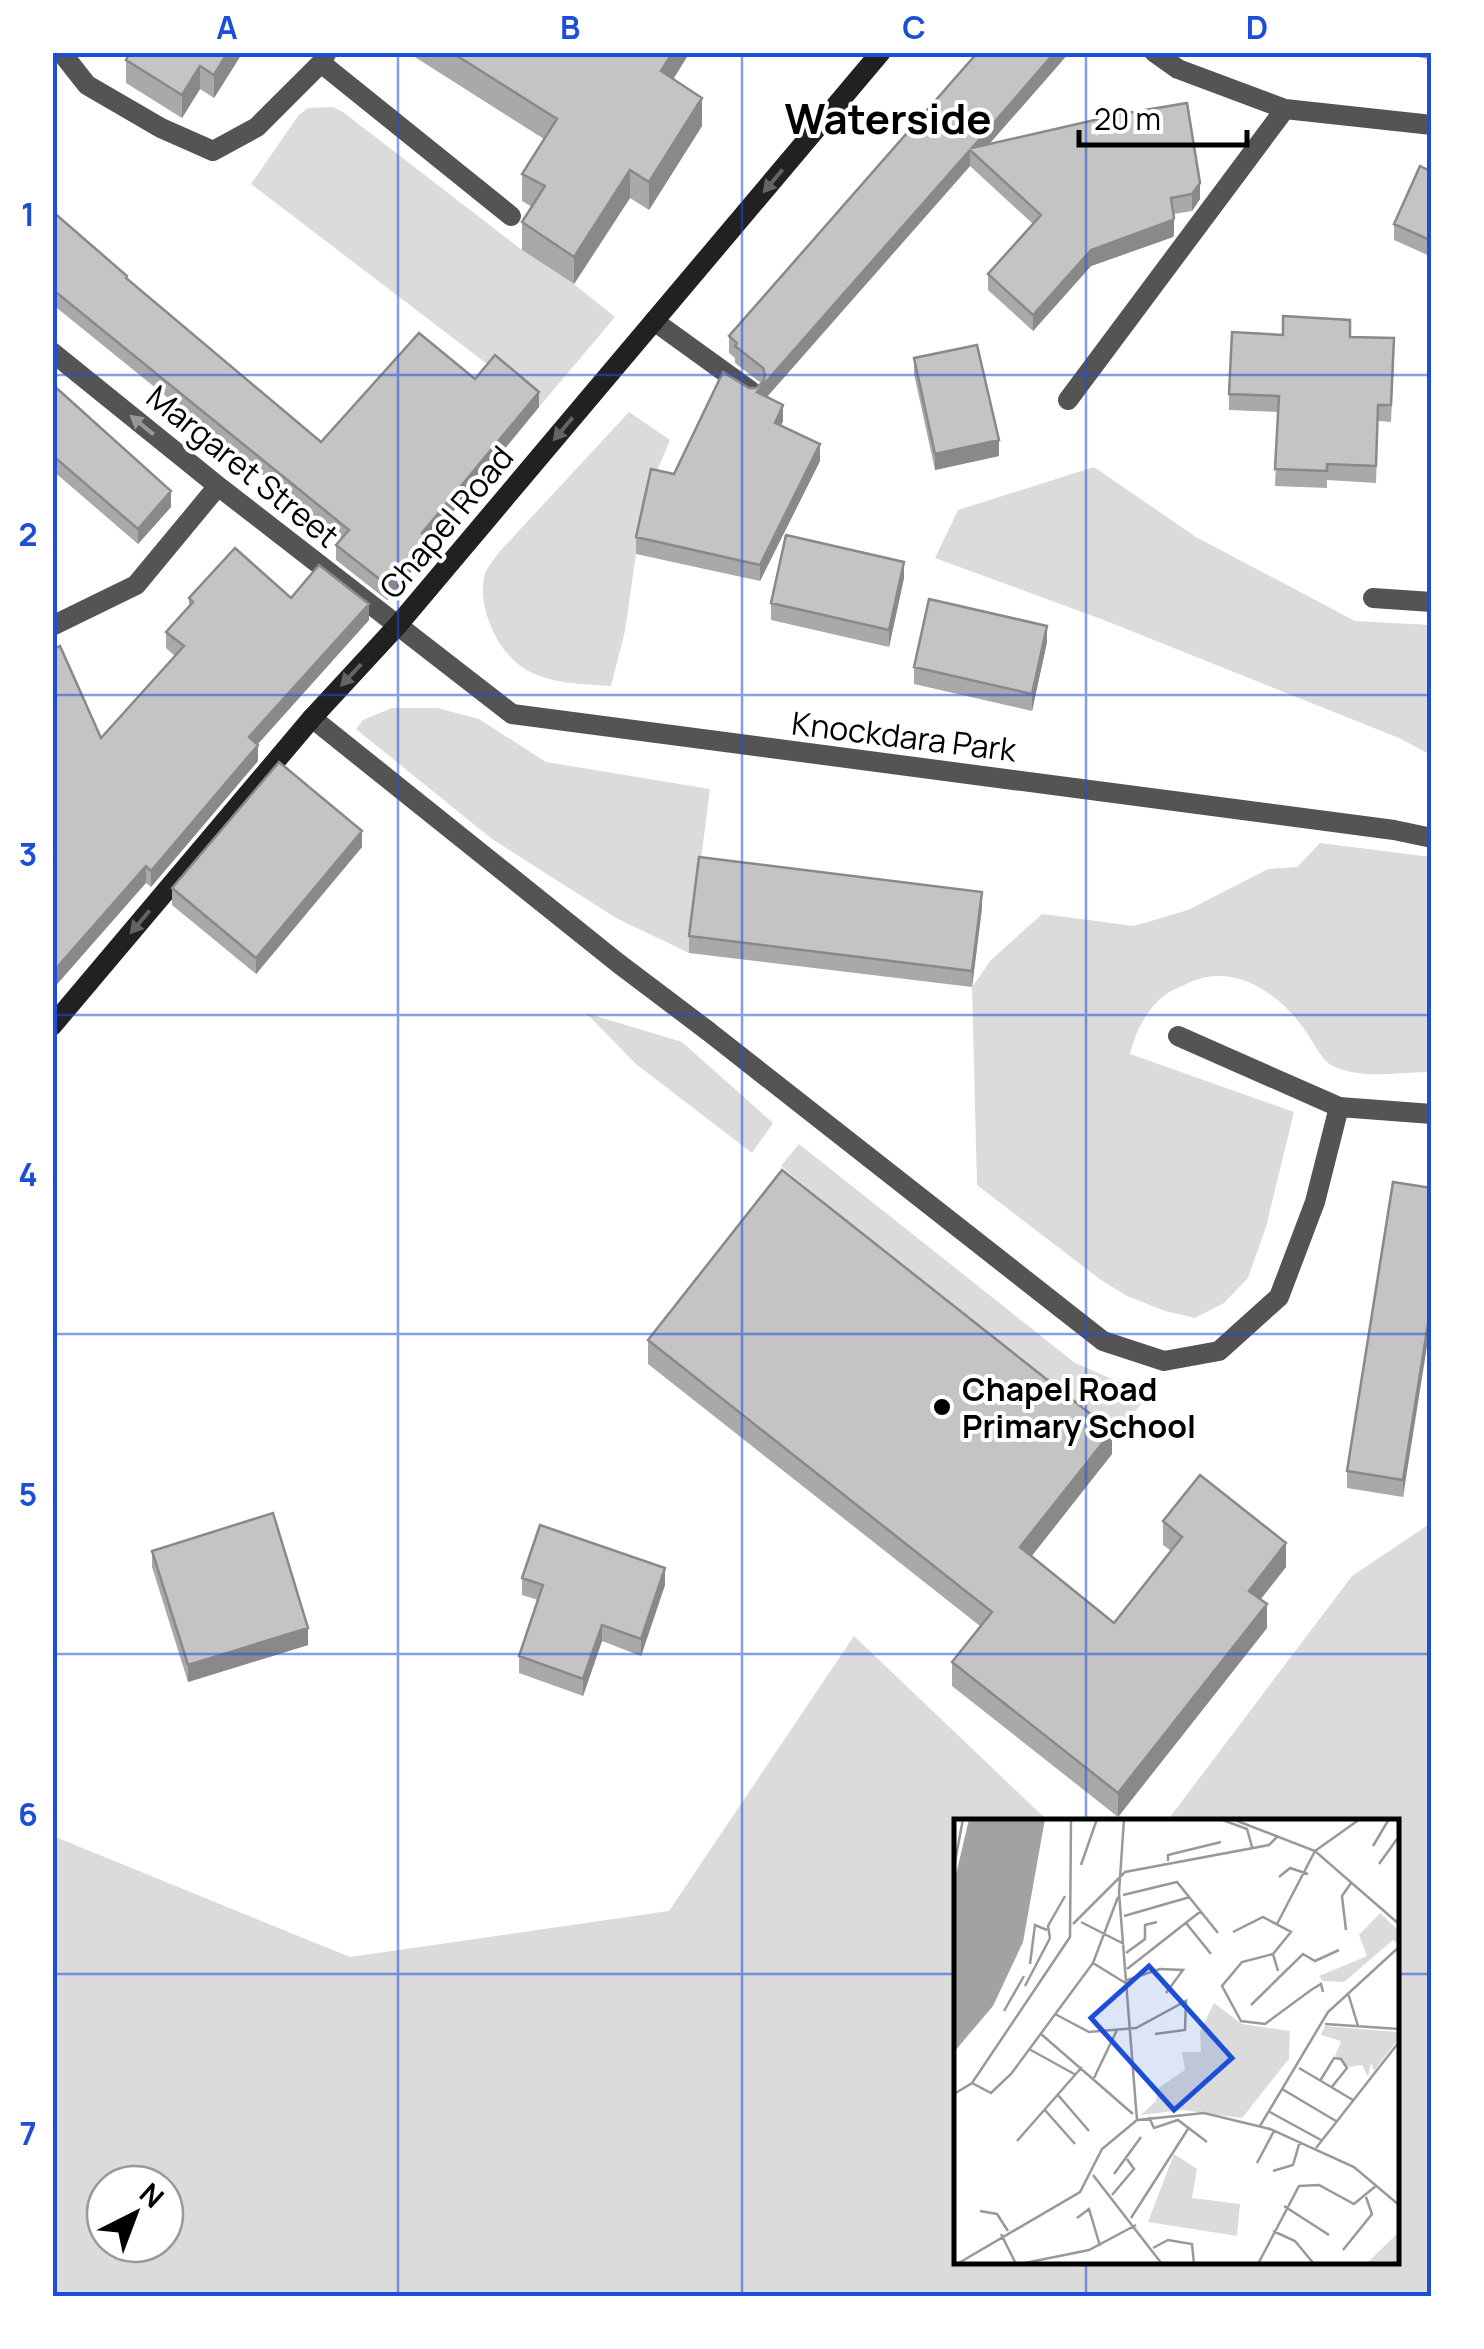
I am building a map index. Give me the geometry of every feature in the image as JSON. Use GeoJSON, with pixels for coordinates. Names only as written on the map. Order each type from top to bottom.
{"type":"FeatureCollection","features":[{"type":"Feature","properties":{"kind":"main road","name":"Chapel Road"},"geometry":{"type":"LineString","coordinates":[[52,1026],[312,718],[397,626],[880,52]]}},
{"type":"Feature","properties":{"kind":"street"},"geometry":{"type":"LineString","coordinates":[[61,52],[87,85],[161,128],[213,152],[257,127],[324,58],[511,216]]}},
{"type":"Feature","properties":{"kind":"street"},"geometry":{"type":"LineString","coordinates":[[1154,52],[1178,68],[1285,110],[1432,125]]}},
{"type":"Feature","properties":{"kind":"street"},"geometry":{"type":"LineString","coordinates":[[1068,400],[1285,110]]}},
{"type":"Feature","properties":{"kind":"street"},"geometry":{"type":"LineString","coordinates":[[654,321],[751,391]]}},
{"type":"Feature","properties":{"kind":"street","name":"Margaret Street"},"geometry":{"type":"LineString","coordinates":[[52,352],[397,626]]}},
{"type":"Feature","properties":{"kind":"street"},"geometry":{"type":"LineString","coordinates":[[52,626],[136,586],[218,486]]}},
{"type":"Feature","properties":{"kind":"street"},"geometry":{"type":"LineString","coordinates":[[1373,598],[1432,602]]}},
{"type":"Feature","properties":{"kind":"street","name":"Knockdara Park"},"geometry":{"type":"LineString","coordinates":[[397,626],[512,714],[1432,838]]}},
{"type":"Feature","properties":{"kind":"street"},"geometry":{"type":"LineString","coordinates":[[312,718],[618,964],[1103,1341],[1164,1361],[1219,1351],[1279,1297],[1315,1202],[1339,1107]]}},
{"type":"Feature","properties":{"kind":"street"},"geometry":{"type":"LineString","coordinates":[[1178,1036],[1339,1107],[1432,1114]]}},
{"type":"Feature","properties":{"kind":"shaded area"},"geometry":{"type":"Polygon","coordinates":[[[333,107],[615,317],[539,407],[251,184],[298,116],[308,108],[333,107]]]}},
{"type":"Feature","properties":{"kind":"shaded area"},"geometry":{"type":"Polygon","coordinates":[[[629,412],[670,440],[651,485],[611,686],[545,678],[515,662],[492,629],[484,603],[485,575],[500,551],[629,412]]]}},
{"type":"Feature","properties":{"kind":"shaded area"},"geometry":{"type":"Polygon","coordinates":[[[1094,467],[1196,537],[1355,621],[1431,625],[1431,755],[1399,738],[1101,619],[935,558],[958,510],[1094,467]]]}},
{"type":"Feature","properties":{"kind":"shaded area"},"geometry":{"type":"Polygon","coordinates":[[[392,708],[437,708],[479,719],[546,762],[710,789],[689,953],[616,918],[492,839],[356,729],[363,720],[392,708]]]}},
{"type":"Feature","properties":{"kind":"shaded area"},"geometry":{"type":"Polygon","coordinates":[[[1320,843],[1431,857],[1431,1069],[1378,1074],[1354,1073],[1333,1066],[1282,1004],[1237,978],[1204,978],[1172,990],[1159,1000],[1143,1021],[1130,1054],[1294,1112],[1266,1227],[1248,1278],[1224,1303],[1195,1318],[1165,1311],[1127,1296],[1101,1280],[977,1185],[972,987],[991,960],[1042,914],[1134,926],[1188,910],[1268,869],[1297,867],[1320,843]]]}},
{"type":"Feature","properties":{"kind":"shaded area"},"geometry":{"type":"Polygon","coordinates":[[[586,1013],[682,1042],[773,1123],[752,1153],[636,1064],[586,1013]]]}},
{"type":"Feature","properties":{"kind":"shaded area"},"geometry":{"type":"Polygon","coordinates":[[[799,1144],[1075,1363],[1149,1395],[1110,1441],[781,1166],[799,1144]]]}},
{"type":"Feature","properties":{"kind":"shaded area"},"geometry":{"type":"Polygon","coordinates":[[[1431,1523],[1431,2296],[53,2296],[53,1836],[350,1957],[669,1911],[854,1636],[1046,1819],[954,1819],[954,2264],[1399,2264],[1399,1819],[1169,1819],[1352,1576],[1431,1523]]]}},
{"type":"Feature","properties":{"kind":"building"},"geometry":{"type":"Polygon","coordinates":[[[130,52],[228,52],[214,75],[200,66],[182,95],[126,60],[130,52]]]}},
{"type":"Feature","properties":{"kind":"building"},"geometry":{"type":"Polygon","coordinates":[[[451,52],[673,52],[661,71],[702,98],[649,182],[630,170],[574,257],[522,222],[545,186],[522,174],[557,119],[451,52]]]}},
{"type":"Feature","properties":{"kind":"building"},"geometry":{"type":"Polygon","coordinates":[[[978,52],[1055,52],[972,148],[1187,103],[1200,183],[1192,194],[1171,198],[1173,220],[1091,250],[1033,315],[988,274],[1041,215],[970,150],[757,392],[783,405],[775,423],[820,444],[760,565],[636,537],[651,469],[674,474],[723,372],[749,388],[763,382],[763,368],[735,346],[737,343],[729,336],[978,52]]]}},
{"type":"Feature","properties":{"kind":"building"},"geometry":{"type":"Polygon","coordinates":[[[1420,166],[1432,172],[1432,241],[1394,224],[1420,166]]]}},
{"type":"Feature","properties":{"kind":"building"},"geometry":{"type":"Polygon","coordinates":[[[52,211],[321,442],[419,333],[475,379],[495,355],[539,392],[422,533],[428,537],[387,585],[336,545],[349,530],[52,289],[52,211]]]}},
{"type":"Feature","properties":{"kind":"building"},"geometry":{"type":"Polygon","coordinates":[[[1283,316],[1350,320],[1350,337],[1394,338],[1391,405],[1378,405],[1376,466],[1327,464],[1327,471],[1275,469],[1279,396],[1229,394],[1232,332],[1283,335],[1283,316]]]}},
{"type":"Feature","properties":{"kind":"building"},"geometry":{"type":"Polygon","coordinates":[[[977,345],[999,440],[935,454],[914,358],[977,345]]]}},
{"type":"Feature","properties":{"kind":"building"},"geometry":{"type":"Polygon","coordinates":[[[52,384],[171,491],[138,529],[52,455],[52,384]]]}},
{"type":"Feature","properties":{"kind":"building"},"geometry":{"type":"Polygon","coordinates":[[[786,535],[904,562],[889,630],[771,603],[786,535]]]}},
{"type":"Feature","properties":{"kind":"building"},"geometry":{"type":"Polygon","coordinates":[[[235,548],[291,598],[319,565],[369,604],[249,737],[258,745],[151,871],[146,866],[52,973],[52,650],[60,646],[101,738],[184,646],[166,632],[193,602],[189,598],[235,548]]]}},
{"type":"Feature","properties":{"kind":"building"},"geometry":{"type":"Polygon","coordinates":[[[929,599],[1047,626],[1032,694],[914,667],[929,599]]]}},
{"type":"Feature","properties":{"kind":"building"},"geometry":{"type":"Polygon","coordinates":[[[279,762],[362,831],[256,958],[172,888],[279,762]]]}},
{"type":"Feature","properties":{"kind":"building"},"geometry":{"type":"Polygon","coordinates":[[[699,857],[982,892],[972,971],[689,936],[699,857]]]}},
{"type":"Feature","properties":{"kind":"building"},"geometry":{"type":"Polygon","coordinates":[[[782,1170],[1112,1431],[1020,1547],[1114,1623],[1182,1537],[1163,1521],[1200,1475],[1286,1543],[1249,1591],[1267,1604],[1118,1793],[952,1662],[992,1612],[648,1340],[782,1170]]]}},
{"type":"Feature","properties":{"kind":"building"},"geometry":{"type":"Polygon","coordinates":[[[1393,1182],[1432,1188],[1432,1299],[1403,1480],[1347,1471],[1393,1182]]]}},
{"type":"Feature","properties":{"kind":"building"},"geometry":{"type":"Polygon","coordinates":[[[273,1513],[308,1628],[188,1665],[152,1551],[273,1513]]]}},
{"type":"Feature","properties":{"kind":"building"},"geometry":{"type":"Polygon","coordinates":[[[540,1525],[665,1568],[641,1639],[602,1625],[583,1679],[519,1656],[543,1585],[522,1578],[540,1525]]]}},
{"type":"Feature","properties":{"kind":"place","name":"Chapel Road Primary School"},"geometry":{"type":"Point","coordinates":[942,1407]}},
{"type":"Feature","properties":{"kind":"district","name":"Waterside"},"geometry":{"type":"Point","coordinates":[888,118]}}]}
